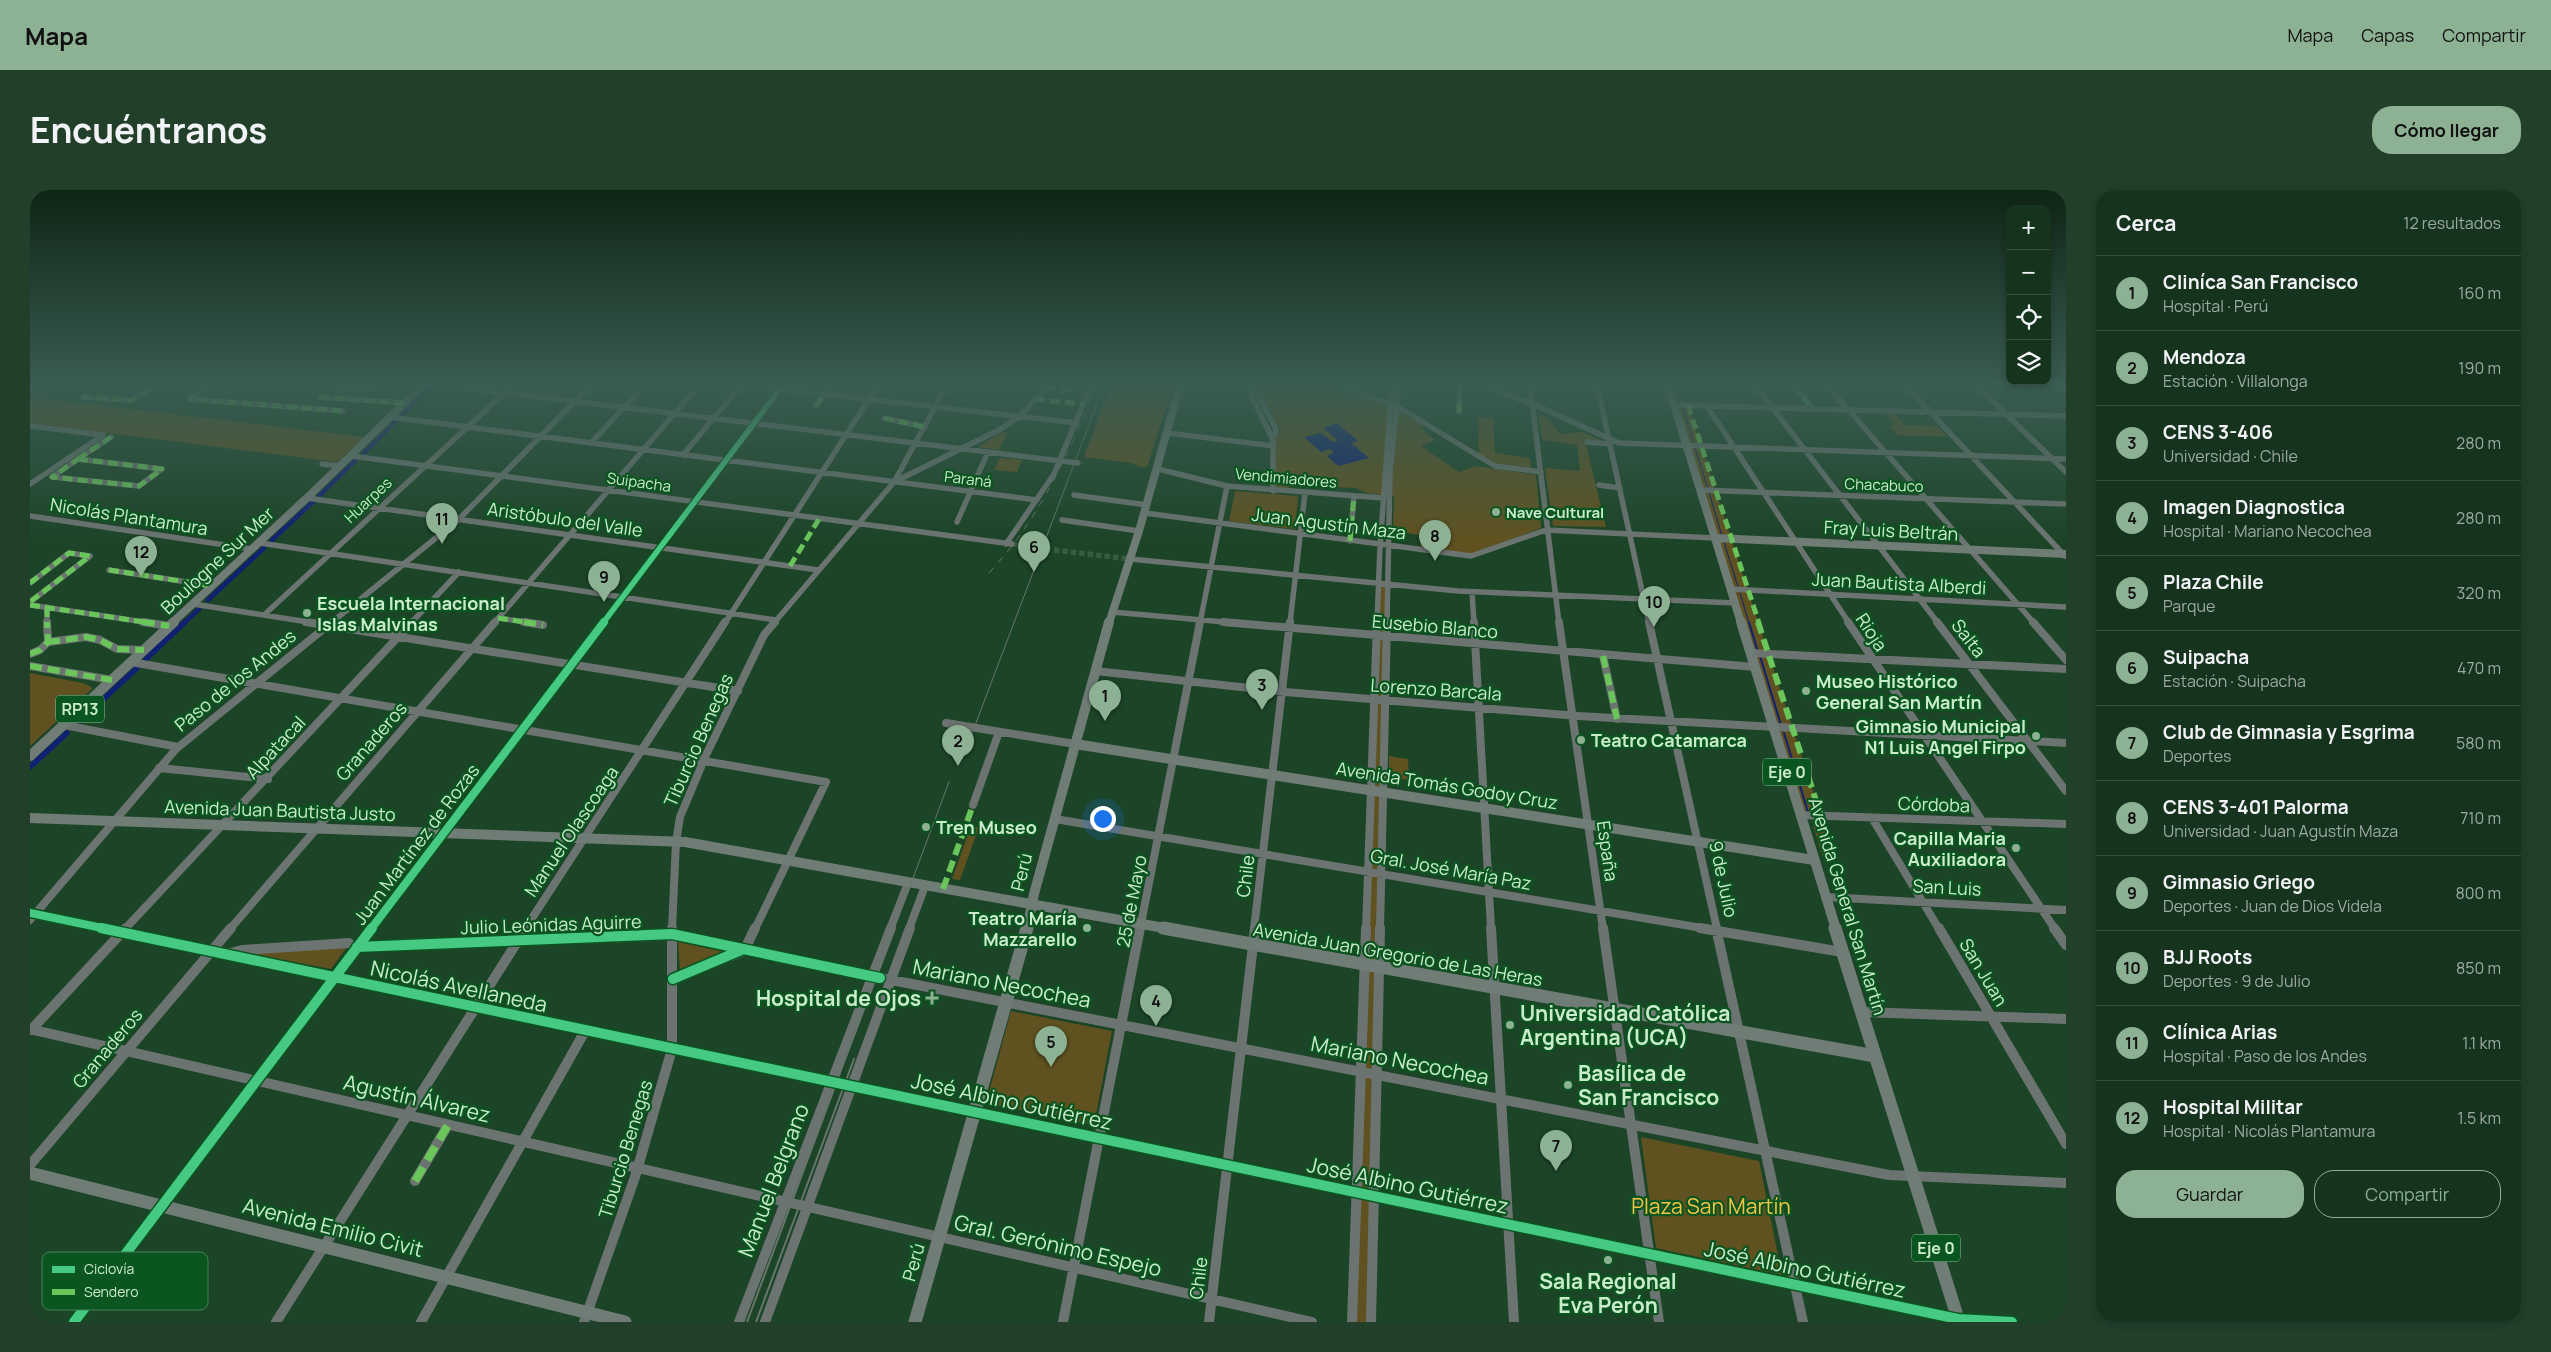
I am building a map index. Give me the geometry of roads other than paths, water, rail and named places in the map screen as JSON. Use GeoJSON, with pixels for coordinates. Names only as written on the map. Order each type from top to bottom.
{"type":"FeatureCollection","features":[{"type":"Feature","properties":{"kind":"main road","name":"Boulogne Sur Mer"},"geometry":{"type":"LineString","coordinates":[[30,756],[260,543],[370,438]]}},
{"type":"Feature","properties":{"kind":"main road","name":"Perú"},"geometry":{"type":"LineString","coordinates":[[915,1322],[1033,905],[1112,612],[1126,566],[1130,560],[1140,530],[1167,438]]}},
{"type":"Feature","properties":{"kind":"main road","name":"Avenida General San Martín"},"geometry":{"type":"LineString","coordinates":[[1684,438],[1842,952],[1959,1321]]}},
{"type":"Feature","properties":{"kind":"main road","name":"Fray Luis Beltrán"},"geometry":{"type":"LineString","coordinates":[[1715,538],[2065,555]]}},
{"type":"Feature","properties":{"kind":"main road","name":"Avenida Tomás Godoy Cruz"},"geometry":{"type":"LineString","coordinates":[[1075,744],[1814,860]]}},
{"type":"Feature","properties":{"kind":"main road","name":"Avenida Juan Bautista Justo"},"geometry":{"type":"LineString","coordinates":[[30,818],[676,842],[916,884]]}},
{"type":"Feature","properties":{"kind":"main road","name":"Avenida Juan Gregorio de Las Heras"},"geometry":{"type":"LineString","coordinates":[[916,884],[1875,1056]]}},
{"type":"Feature","properties":{"kind":"main road","name":"Avenida Emilio Civit"},"geometry":{"type":"LineString","coordinates":[[30,1173],[446,1277],[586,1317],[625,1322]]}},
{"type":"Feature","properties":{"kind":"street"},"geometry":{"type":"LineString","coordinates":[[30,484],[99,438]]}},
{"type":"Feature","properties":{"kind":"street"},"geometry":{"type":"LineString","coordinates":[[77,459],[162,469],[139,486],[52,476],[77,459],[109,438]]}},
{"type":"Feature","properties":{"kind":"street","name":"Huarpes"},"geometry":{"type":"LineString","coordinates":[[264,615],[455,438]]}},
{"type":"Feature","properties":{"kind":"street","name":"Paso de los Andes"},"geometry":{"type":"LineString","coordinates":[[32,916],[178,747],[458,519],[537,438]]}},
{"type":"Feature","properties":{"kind":"street","name":"Paraná"},"geometry":{"type":"LineString","coordinates":[[553,438],[1038,500]]}},
{"type":"Feature","properties":{"kind":"street"},"geometry":{"type":"LineString","coordinates":[[592,443],[597,438]]}},
{"type":"Feature","properties":{"kind":"street","name":"Granaderos"},"geometry":{"type":"LineString","coordinates":[[30,1165],[125,1051],[653,438]]}},
{"type":"Feature","properties":{"kind":"street"},"geometry":{"type":"LineString","coordinates":[[683,455],[697,438]]}},
{"type":"Feature","properties":{"kind":"street","name":"Juan Martínez de Rozas"},"geometry":{"type":"LineString","coordinates":[[127,1252],[334,978],[353,945],[442,834],[744,438]]}},
{"type":"Feature","properties":{"kind":"street","name":"Manuel Olascoaga"},"geometry":{"type":"LineString","coordinates":[[276,1322],[518,940],[644,750],[730,613],[844,438]]}},
{"type":"Feature","properties":{"kind":"street"},"geometry":{"type":"LineString","coordinates":[[868,438],[1078,463]]}},
{"type":"Feature","properties":{"kind":"street"},"geometry":{"type":"LineString","coordinates":[[894,482],[919,438]]}},
{"type":"Feature","properties":{"kind":"street","name":"Tiburcio Benegas"},"geometry":{"type":"LineString","coordinates":[[586,1317],[638,1168],[672,1049],[672,934],[676,842],[680,817],[704,761],[764,635],[856,524],[894,482],[964,450],[984,438]]}},
{"type":"Feature","properties":{"kind":"street"},"geometry":{"type":"LineString","coordinates":[[1038,500],[1061,461],[1071,438]]}},
{"type":"Feature","properties":{"kind":"street"},"geometry":{"type":"LineString","coordinates":[[1207,438],[1274,446]]}},
{"type":"Feature","properties":{"kind":"street"},"geometry":{"type":"LineString","coordinates":[[1272,438],[1274,446],[1273,491]]}},
{"type":"Feature","properties":{"kind":"street"},"geometry":{"type":"LineString","coordinates":[[1352,1322],[1380,545],[1386,455],[1389,438]]}},
{"type":"Feature","properties":{"kind":"street"},"geometry":{"type":"LineString","coordinates":[[1371,1322],[1390,462],[1393,438]]}},
{"type":"Feature","properties":{"kind":"street"},"geometry":{"type":"LineString","coordinates":[[1449,438],[1495,466],[1540,472]]}},
{"type":"Feature","properties":{"kind":"street","name":"España"},"geometry":{"type":"LineString","coordinates":[[1536,438],[1555,595],[1659,1322]]}},
{"type":"Feature","properties":{"kind":"street"},"geometry":{"type":"LineString","coordinates":[[1601,438],[1610,442]]}},
{"type":"Feature","properties":{"kind":"street","name":"9 de Julio"},"geometry":{"type":"LineString","coordinates":[[1609,438],[1803,1322]]}},
{"type":"Feature","properties":{"kind":"street","name":"Rioja"},"geometry":{"type":"LineString","coordinates":[[1728,438],[1872,659],[2066,945]]}},
{"type":"Feature","properties":{"kind":"street","name":"Salta"},"geometry":{"type":"LineString","coordinates":[[1796,438],[1971,664],[2066,791]]}},
{"type":"Feature","properties":{"kind":"street"},"geometry":{"type":"LineString","coordinates":[[1874,438],[2066,660]]}},
{"type":"Feature","properties":{"kind":"street"},"geometry":{"type":"LineString","coordinates":[[1955,438],[2065,555]]}},
{"type":"Feature","properties":{"kind":"street"},"geometry":{"type":"LineString","coordinates":[[2031,438],[2066,472]]}},
{"type":"Feature","properties":{"kind":"street"},"geometry":{"type":"LineString","coordinates":[[1587,442],[2066,459]]}},
{"type":"Feature","properties":{"kind":"street"},"geometry":{"type":"LineString","coordinates":[[957,522],[988,452]]}},
{"type":"Feature","properties":{"kind":"street","name":"Suipacha"},"geometry":{"type":"LineString","coordinates":[[352,456],[1009,544],[1038,500]]}},
{"type":"Feature","properties":{"kind":"street"},"geometry":{"type":"LineString","coordinates":[[322,464],[341,466]]}},
{"type":"Feature","properties":{"kind":"street","name":"Vendimiadores"},"geometry":{"type":"LineString","coordinates":[[1158,469],[1227,486],[1384,498]]}},
{"type":"Feature","properties":{"kind":"street"},"geometry":{"type":"LineString","coordinates":[[1599,485],[1620,488]]}},
{"type":"Feature","properties":{"kind":"street","name":"25 de Mayo"},"geometry":{"type":"LineString","coordinates":[[1063,1322],[1143,925],[1227,486]]}},
{"type":"Feature","properties":{"kind":"street"},"geometry":{"type":"LineString","coordinates":[[1288,492],[1300,489],[1349,490],[1364,496]]}},
{"type":"Feature","properties":{"kind":"street","name":"Chacabuco"},"geometry":{"type":"LineString","coordinates":[[1700,490],[2066,504]]}},
{"type":"Feature","properties":{"kind":"street","name":"Chile"},"geometry":{"type":"LineString","coordinates":[[1209,1322],[1306,493]]}},
{"type":"Feature","properties":{"kind":"street","name":"Juan Agustín Maza"},"geometry":{"type":"LineString","coordinates":[[1074,495],[1220,524],[1471,556],[1546,530],[1715,538]]}},
{"type":"Feature","properties":{"kind":"street"},"geometry":{"type":"LineString","coordinates":[[1350,540],[1354,496]]}},
{"type":"Feature","properties":{"kind":"street","name":"Aristóbulo del Valle"},"geometry":{"type":"LineString","coordinates":[[307,498],[818,570]]}},
{"type":"Feature","properties":{"kind":"street","name":"Nicolás Plantamura"},"geometry":{"type":"LineString","coordinates":[[30,516],[252,549]]}},
{"type":"Feature","properties":{"kind":"street"},"geometry":{"type":"LineString","coordinates":[[1062,520],[1140,530]]}},
{"type":"Feature","properties":{"kind":"street"},"geometry":{"type":"LineString","coordinates":[[1530,536],[1542,538],[1548,544]]}},
{"type":"Feature","properties":{"kind":"street"},"geometry":{"type":"LineString","coordinates":[[260,543],[776,620]]}},
{"type":"Feature","properties":{"kind":"street"},"geometry":{"type":"LineString","coordinates":[[1023,546],[1037,548]]}},
{"type":"Feature","properties":{"kind":"street"},"geometry":{"type":"LineString","coordinates":[[30,583],[69,553],[90,556],[30,603]]}},
{"type":"Feature","properties":{"kind":"street"},"geometry":{"type":"LineString","coordinates":[[1130,560],[1472,592],[1735,603]]}},
{"type":"Feature","properties":{"kind":"street"},"geometry":{"type":"LineString","coordinates":[[109,570],[213,586]]}},
{"type":"Feature","properties":{"kind":"street","name":"Alpatacal"},"geometry":{"type":"LineString","coordinates":[[31,1030],[268,779],[459,572]]}},
{"type":"Feature","properties":{"kind":"street","name":"Juan Bautista Alberdi"},"geometry":{"type":"LineString","coordinates":[[1731,589],[2066,607]]}},
{"type":"Feature","properties":{"kind":"street"},"geometry":{"type":"LineString","coordinates":[[1472,592],[1514,1322]]}},
{"type":"Feature","properties":{"kind":"street"},"geometry":{"type":"LineString","coordinates":[[30,603],[169,626]]}},
{"type":"Feature","properties":{"kind":"street"},"geometry":{"type":"LineString","coordinates":[[194,604],[738,691]]}},
{"type":"Feature","properties":{"kind":"street"},"geometry":{"type":"LineString","coordinates":[[47,607],[48,642]]}},
{"type":"Feature","properties":{"kind":"street","name":"Eusebio Blanco"},"geometry":{"type":"LineString","coordinates":[[1112,612],[1387,638],[1755,667]]}},
{"type":"Feature","properties":{"kind":"street"},"geometry":{"type":"LineString","coordinates":[[498,618],[543,625]]}},
{"type":"Feature","properties":{"kind":"street"},"geometry":{"type":"LineString","coordinates":[[30,654],[40,650],[48,642],[69,637],[85,637],[123,650],[144,650]]}},
{"type":"Feature","properties":{"kind":"street"},"geometry":{"type":"LineString","coordinates":[[1750,653],[2066,669]]}},
{"type":"Feature","properties":{"kind":"street"},"geometry":{"type":"LineString","coordinates":[[1603,656],[1617,718]]}},
{"type":"Feature","properties":{"kind":"street"},"geometry":{"type":"LineString","coordinates":[[131,662],[826,782],[744,949],[673,979]]}},
{"type":"Feature","properties":{"kind":"street"},"geometry":{"type":"LineString","coordinates":[[30,666],[112,680]]}},
{"type":"Feature","properties":{"kind":"street","name":"Lorenzo Barcala"},"geometry":{"type":"LineString","coordinates":[[1096,671],[1190,680],[1282,692],[1671,723],[1774,730],[2066,743]]}},
{"type":"Feature","properties":{"kind":"street"},"geometry":{"type":"LineString","coordinates":[[946,723],[1075,744]]}},
{"type":"Feature","properties":{"kind":"street"},"geometry":{"type":"LineString","coordinates":[[64,725],[178,747]]}},
{"type":"Feature","properties":{"kind":"street"},"geometry":{"type":"LineString","coordinates":[[973,805],[999,732]]}},
{"type":"Feature","properties":{"kind":"street"},"geometry":{"type":"LineString","coordinates":[[159,768],[268,779]]}},
{"type":"Feature","properties":{"kind":"street","name":"Córdoba"},"geometry":{"type":"LineString","coordinates":[[1800,815],[2066,824]]}},
{"type":"Feature","properties":{"kind":"street","name":"San Juan"},"geometry":{"type":"LineString","coordinates":[[1872,818],[1992,1016],[2066,1144]]}},
{"type":"Feature","properties":{"kind":"street","name":"Gral. José María Paz"},"geometry":{"type":"LineString","coordinates":[[1055,819],[1842,952]]}},
{"type":"Feature","properties":{"kind":"street","name":"Manuel Belgrano"},"geometry":{"type":"LineString","coordinates":[[739,1322],[831,1081],[880,978],[916,884]]}},
{"type":"Feature","properties":{"kind":"street","name":"Manuel Belgrano"},"geometry":{"type":"LineString","coordinates":[[765,1322],[851,1085],[880,978],[916,884]]}},
{"type":"Feature","properties":{"kind":"street","name":"San Luis"},"geometry":{"type":"LineString","coordinates":[[1826,897],[2066,910]]}},
{"type":"Feature","properties":{"kind":"street","name":"Nicolás Avellaneda"},"geometry":{"type":"LineString","coordinates":[[32,916],[211,952],[240,954],[334,978],[851,1085]]}},
{"type":"Feature","properties":{"kind":"street","name":"Julio Leónidas Aguirre"},"geometry":{"type":"LineString","coordinates":[[240,954],[353,945],[672,934],[880,978]]}},
{"type":"Feature","properties":{"kind":"street","name":"Mariano Necochea"},"geometry":{"type":"LineString","coordinates":[[880,978],[1913,1177],[2066,1183]]}},
{"type":"Feature","properties":{"kind":"street"},"geometry":{"type":"LineString","coordinates":[[1861,1012],[2066,1019]]}},
{"type":"Feature","properties":{"kind":"street","name":"Agustín Álvarez"},"geometry":{"type":"LineString","coordinates":[[31,1030],[796,1204]]}},
{"type":"Feature","properties":{"kind":"street"},"geometry":{"type":"LineString","coordinates":[[421,1322],[584,1031]]}},
{"type":"Feature","properties":{"kind":"street","name":"José Albino Gutiérrez"},"geometry":{"type":"LineString","coordinates":[[851,1085],[1959,1321],[2012,1322]]}},
{"type":"Feature","properties":{"kind":"street"},"geometry":{"type":"LineString","coordinates":[[415,1181],[448,1125]]}},
{"type":"Feature","properties":{"kind":"street","name":"Gral. Gerónimo Espejo"},"geometry":{"type":"LineString","coordinates":[[796,1204],[1312,1322]]}},
{"type":"Feature","properties":{"kind":"street","name":"Juan Martínez de Rozas"},"geometry":{"type":"LineString","coordinates":[[74,1322],[83,1310]]}},
{"type":"Feature","properties":{"kind":"waterway"},"geometry":{"type":"LineString","coordinates":[[364,453],[379,438]]}},
{"type":"Feature","properties":{"kind":"waterway"},"geometry":{"type":"LineString","coordinates":[[1692,438],[1694,444]]}},
{"type":"Feature","properties":{"kind":"waterway"},"geometry":{"type":"LineString","coordinates":[[1695,448],[1708,489]]}},
{"type":"Feature","properties":{"kind":"waterway"},"geometry":{"type":"LineString","coordinates":[[320,495],[355,461]]}},
{"type":"Feature","properties":{"kind":"waterway"},"geometry":{"type":"LineString","coordinates":[[1709,492],[1722,536]]}},
{"type":"Feature","properties":{"kind":"waterway"},"geometry":{"type":"LineString","coordinates":[[272,540],[313,502]]}},
{"type":"Feature","properties":{"kind":"waterway"},"geometry":{"type":"LineString","coordinates":[[1724,542],[1738,587]]}},
{"type":"Feature","properties":{"kind":"waterway"},"geometry":{"type":"LineString","coordinates":[[208,600],[264,548]]}},
{"type":"Feature","properties":{"kind":"waterway"},"geometry":{"type":"LineString","coordinates":[[1740,593],[1749,623]]}},
{"type":"Feature","properties":{"kind":"waterway"},"geometry":{"type":"LineString","coordinates":[[184,623],[199,609]]}},
{"type":"Feature","properties":{"kind":"waterway"},"geometry":{"type":"LineString","coordinates":[[146,659],[185,622]]}},
{"type":"Feature","properties":{"kind":"waterway"},"geometry":{"type":"LineString","coordinates":[[1749,622],[1758,652]]}},
{"type":"Feature","properties":{"kind":"waterway"},"geometry":{"type":"LineString","coordinates":[[1760,656],[1781,725]]}},
{"type":"Feature","properties":{"kind":"waterway"},"geometry":{"type":"LineString","coordinates":[[80,721],[137,668]]}},
{"type":"Feature","properties":{"kind":"waterway"},"geometry":{"type":"LineString","coordinates":[[30,767],[67,733]]}},
{"type":"Feature","properties":{"kind":"waterway"},"geometry":{"type":"LineString","coordinates":[[1784,733],[1808,812]]}},
{"type":"Feature","properties":{"kind":"tunnel"},"geometry":{"type":"LineString","coordinates":[[1012,544],[1023,546]]}},
{"type":"Feature","properties":{"kind":"tunnel"},"geometry":{"type":"LineString","coordinates":[[1037,548],[1130,559]]}},
{"type":"Feature","properties":{"kind":"tram line"},"geometry":{"type":"LineString","coordinates":[[965,752],[1084,438]]}},
{"type":"Feature","properties":{"kind":"tram line"},"geometry":{"type":"LineString","coordinates":[[894,929],[949,782]]}},
{"type":"Feature","properties":{"kind":"tram line"},"geometry":{"type":"LineString","coordinates":[[747,1322],[894,928]]}},
{"type":"Feature","properties":{"kind":"tram line"},"geometry":{"type":"LineString","coordinates":[[756,1322],[854,1059]]}},
{"type":"Feature","properties":{"kind":"railway"},"geometry":{"type":"LineString","coordinates":[[989,573],[1007,552],[1038,508],[1074,438]]}},
{"type":"Feature","properties":{"kind":"place","name":"Nave Cultural"},"geometry":{"type":"Point","coordinates":[1496,512]}},
{"type":"Feature","properties":{"kind":"place","name":"Clínica Arias"},"geometry":{"type":"Point","coordinates":[442,544]}},
{"type":"Feature","properties":{"kind":"place","name":"CENS 3-401 Palorma"},"geometry":{"type":"Point","coordinates":[1435,561]}},
{"type":"Feature","properties":{"kind":"place","name":"Suipacha"},"geometry":{"type":"Point","coordinates":[1034,572]}},
{"type":"Feature","properties":{"kind":"place","name":"Hospital Militar"},"geometry":{"type":"Point","coordinates":[141,577]}},
{"type":"Feature","properties":{"kind":"place","name":"Gimnasio Griego"},"geometry":{"type":"Point","coordinates":[604,602]}},
{"type":"Feature","properties":{"kind":"place","name":"Escuela Internacional Islas Malvinas"},"geometry":{"type":"Point","coordinates":[307,613]}},
{"type":"Feature","properties":{"kind":"place","name":"BJJ Roots"},"geometry":{"type":"Point","coordinates":[1654,627]}},
{"type":"Feature","properties":{"kind":"place","name":"Museo Histórico General San Martín"},"geometry":{"type":"Point","coordinates":[1806,691]}},
{"type":"Feature","properties":{"kind":"place","name":"CENS 3-406"},"geometry":{"type":"Point","coordinates":[1262,710]}},
{"type":"Feature","properties":{"kind":"place","name":"Cliníca San Francisco"},"geometry":{"type":"Point","coordinates":[1105,721]}},
{"type":"Feature","properties":{"kind":"place","name":"Gimnasio Municipal N1 Luis Angel Firpo"},"geometry":{"type":"Point","coordinates":[2036,736]}},
{"type":"Feature","properties":{"kind":"place","name":"Teatro Catamarca"},"geometry":{"type":"Point","coordinates":[1581,740]}},
{"type":"Feature","properties":{"kind":"place","name":"Mendoza"},"geometry":{"type":"Point","coordinates":[958,766]}},
{"type":"Feature","properties":{"kind":"place","name":"Tren Museo"},"geometry":{"type":"Point","coordinates":[926,827]}},
{"type":"Feature","properties":{"kind":"place","name":"Capilla Maria Auxiliadora"},"geometry":{"type":"Point","coordinates":[2016,848]}},
{"type":"Feature","properties":{"kind":"place","name":"Teatro María Mazzarello"},"geometry":{"type":"Point","coordinates":[1087,928]}},
{"type":"Feature","properties":{"kind":"place","name":"Hospital de Ojos"},"geometry":{"type":"Point","coordinates":[932,998]}},
{"type":"Feature","properties":{"kind":"place","name":"Universidad Católica Argentina (UCA)"},"geometry":{"type":"Point","coordinates":[1510,1025]}},
{"type":"Feature","properties":{"kind":"place","name":"Imagen Diagnostica"},"geometry":{"type":"Point","coordinates":[1156,1026]}},
{"type":"Feature","properties":{"kind":"place","name":"Plaza Chile"},"geometry":{"type":"Point","coordinates":[1051,1067]}},
{"type":"Feature","properties":{"kind":"place","name":"Basílica de San Francisco"},"geometry":{"type":"Point","coordinates":[1568,1085]}},
{"type":"Feature","properties":{"kind":"place","name":"Club de Gimnasia y Esgrima"},"geometry":{"type":"Point","coordinates":[1556,1171]}},
{"type":"Feature","properties":{"kind":"place","name":"Sala Regional Eva Perón"},"geometry":{"type":"Point","coordinates":[1608,1260]}},
{"type":"Feature","properties":{"kind":"park label","name":"Plaza San Martín"},"geometry":{"type":"Point","coordinates":[1711,1206]}}]}
